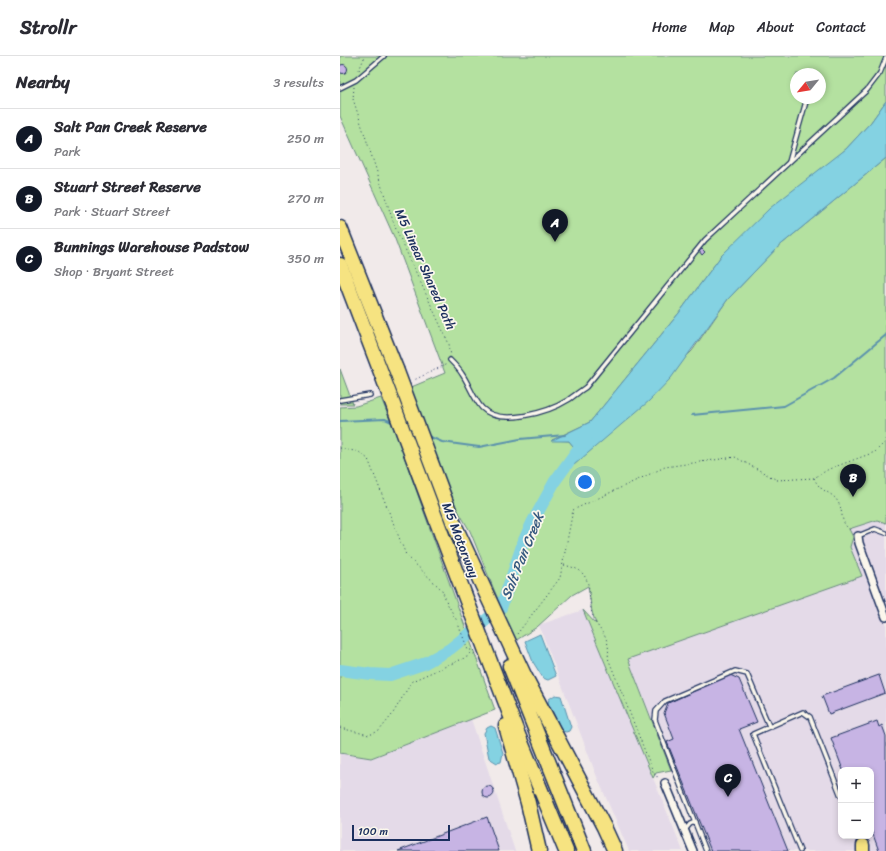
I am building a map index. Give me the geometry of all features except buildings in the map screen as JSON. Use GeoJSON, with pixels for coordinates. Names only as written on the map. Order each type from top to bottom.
{"type":"FeatureCollection","features":[{"type":"Feature","properties":{"kind":"highway","name":"M5 Motorway"},"geometry":{"type":"LineString","coordinates":[[340,228],[396,369],[454,524],[519,677]]}},
{"type":"Feature","properties":{"kind":"highway","name":"M5 Motorway"},"geometry":{"type":"LineString","coordinates":[[340,264],[443,538],[496,686],[566,851]]}},
{"type":"Feature","properties":{"kind":"highway"},"geometry":{"type":"LineString","coordinates":[[519,677],[584,851]]}},
{"type":"Feature","properties":{"kind":"highway"},"geometry":{"type":"LineString","coordinates":[[519,677],[604,827],[615,851]]}},
{"type":"Feature","properties":{"kind":"highway"},"geometry":{"type":"LineString","coordinates":[[496,686],[539,851]]}},
{"type":"Feature","properties":{"kind":"street"},"geometry":{"type":"LineString","coordinates":[[858,536],[859,543],[886,617]]}},
{"type":"Feature","properties":{"kind":"street"},"geometry":{"type":"LineString","coordinates":[[666,783],[693,851]]}},
{"type":"Feature","properties":{"kind":"lane"},"geometry":{"type":"LineString","coordinates":[[340,88],[356,80],[384,56]]}},
{"type":"Feature","properties":{"kind":"lane"},"geometry":{"type":"LineString","coordinates":[[450,360],[462,374],[483,409],[498,416],[513,418],[551,408],[568,400],[586,387],[705,240],[867,90],[880,73],[886,58]]}},
{"type":"Feature","properties":{"kind":"lane"},"geometry":{"type":"LineString","coordinates":[[789,163],[805,104]]}},
{"type":"Feature","properties":{"kind":"lane"},"geometry":{"type":"LineString","coordinates":[[340,400],[370,396]]}},
{"type":"Feature","properties":{"kind":"lane"},"geometry":{"type":"LineString","coordinates":[[858,536],[875,529],[886,533]]}},
{"type":"Feature","properties":{"kind":"lane"},"geometry":{"type":"LineString","coordinates":[[706,851],[654,720],[656,711],[665,701],[735,671],[742,672],[749,678],[769,726]]}},
{"type":"Feature","properties":{"kind":"lane"},"geometry":{"type":"LineString","coordinates":[[800,851],[753,734],[803,712],[810,717],[838,788]]}},
{"type":"Feature","properties":{"kind":"lane"},"geometry":{"type":"LineString","coordinates":[[685,831],[690,824],[695,822]]}},
{"type":"Feature","properties":{"kind":"path","name":"M5 Linear Shared Path"},"geometry":{"type":"LineString","coordinates":[[365,56],[352,90],[353,99],[388,206],[404,248],[449,344],[451,353],[450,360]]}},
{"type":"Feature","properties":{"kind":"path"},"geometry":{"type":"LineString","coordinates":[[412,381],[442,367],[450,360]]}},
{"type":"Feature","properties":{"kind":"path"},"geometry":{"type":"LineString","coordinates":[[514,637],[560,578],[573,510],[665,467],[735,457],[776,480],[814,478],[829,469],[875,452],[886,441]]}},
{"type":"Feature","properties":{"kind":"path"},"geometry":{"type":"LineString","coordinates":[[340,448],[359,452],[368,459],[406,556],[442,590],[447,604],[457,621],[468,650],[474,650],[470,653],[470,655]]}},
{"type":"Feature","properties":{"kind":"path"},"geometry":{"type":"LineString","coordinates":[[814,478],[821,490],[835,498],[840,506],[845,525],[858,536]]}},
{"type":"Feature","properties":{"kind":"path"},"geometry":{"type":"LineString","coordinates":[[563,565],[577,569],[584,575],[589,587],[592,612],[597,626],[608,638],[610,646],[608,658],[654,774],[657,775],[657,779]]}},
{"type":"Feature","properties":{"kind":"path"},"geometry":{"type":"LineString","coordinates":[[340,728],[369,735],[379,731],[386,724],[412,681],[478,652]]}},
{"type":"Feature","properties":{"kind":"shaded area"},"geometry":{"type":"Polygon","coordinates":[[[877,520],[886,523],[886,851],[704,851],[628,659],[861,576],[850,547],[853,537],[849,529],[877,520]]]}},
{"type":"Feature","properties":{"kind":"shaded area"},"geometry":{"type":"Polygon","coordinates":[[[583,610],[683,851],[629,851],[597,777],[539,625],[583,610]]]}},
{"type":"Feature","properties":{"kind":"shaded area"},"geometry":{"type":"Polygon","coordinates":[[[471,719],[515,851],[340,851],[340,753],[372,758],[471,719]]]}},
{"type":"Feature","properties":{"kind":"green space"},"geometry":{"type":"Polygon","coordinates":[[[340,56],[886,56],[886,101],[871,122],[846,149],[721,256],[679,313],[590,422],[552,440],[569,441],[578,452],[575,464],[692,351],[728,299],[777,248],[886,158],[886,523],[877,520],[849,529],[853,537],[850,547],[862,576],[628,659],[671,770],[656,773],[653,778],[583,610],[596,624],[592,612],[588,586],[572,595],[537,627],[515,641],[470,531],[457,509],[409,388],[445,373],[395,239],[340,116],[340,56]]]}},
{"type":"Feature","properties":{"kind":"green space"},"geometry":{"type":"Polygon","coordinates":[[[340,369],[353,404],[340,404],[340,369]]]}},
{"type":"Feature","properties":{"kind":"green space"},"geometry":{"type":"Polygon","coordinates":[[[381,398],[399,442],[495,710],[371,758],[340,753],[340,407],[356,406],[381,398]]]}},
{"type":"Feature","properties":{"kind":"water"},"geometry":{"type":"Polygon","coordinates":[[[886,101],[886,158],[777,248],[728,299],[671,378],[649,401],[574,465],[578,452],[569,441],[551,441],[590,422],[679,313],[721,256],[770,208],[846,149],[871,122],[886,101]]]}},
{"type":"Feature","properties":{"kind":"water"},"geometry":{"type":"Polygon","coordinates":[[[540,634],[556,676],[548,680],[543,678],[533,662],[525,641],[540,634]]]}},
{"type":"Feature","properties":{"kind":"water"},"geometry":{"type":"Polygon","coordinates":[[[555,695],[561,696],[571,727],[569,731],[562,731],[548,703],[549,699],[555,695]]]}},
{"type":"Feature","properties":{"kind":"water"},"geometry":{"type":"Polygon","coordinates":[[[491,726],[495,728],[503,753],[501,762],[497,763],[489,758],[484,733],[487,728],[491,726]]]}},
{"type":"Feature","properties":{"kind":"waterway"},"geometry":{"type":"LineString","coordinates":[[692,415],[784,406],[834,378],[886,335]]}},
{"type":"Feature","properties":{"kind":"waterway"},"geometry":{"type":"LineString","coordinates":[[340,421],[385,419],[394,423]]}},
{"type":"Feature","properties":{"kind":"waterway"},"geometry":{"type":"LineString","coordinates":[[426,435],[442,442],[479,447],[520,439],[565,435]]}},
{"type":"Feature","properties":{"kind":"waterway","name":"Salt Pan Creek"},"geometry":{"type":"LineString","coordinates":[[340,670],[390,675],[423,664],[450,649],[501,608],[524,540],[532,523],[555,481],[586,438]]}},
{"type":"Feature","properties":{"kind":"place","name":"Salt Pan Creek Reserve"},"geometry":{"type":"Point","coordinates":[555,242]}},
{"type":"Feature","properties":{"kind":"place","name":"Stuart Street Reserve"},"geometry":{"type":"Point","coordinates":[853,497]}},
{"type":"Feature","properties":{"kind":"place","name":"Bunnings Warehouse Padstow"},"geometry":{"type":"Point","coordinates":[728,797]}}]}
